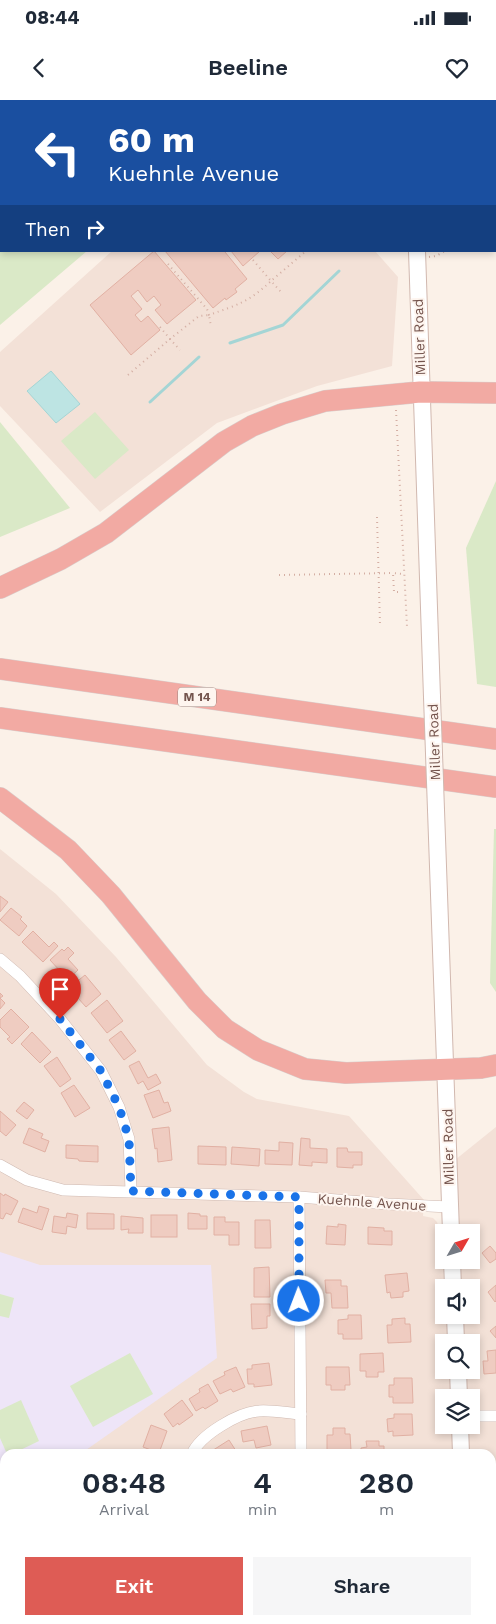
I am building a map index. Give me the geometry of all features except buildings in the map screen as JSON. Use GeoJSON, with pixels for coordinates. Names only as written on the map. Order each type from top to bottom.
{"type":"FeatureCollection","features":[{"type":"Feature","properties":{"kind":"highway"},"geometry":{"type":"LineString","coordinates":[[0,588],[61,559],[106,533],[224,442],[252,426],[282,414],[325,401],[420,392],[496,393]]}},
{"type":"Feature","properties":{"kind":"highway","name":"M 14"},"geometry":{"type":"LineString","coordinates":[[0,669],[496,739]]}},
{"type":"Feature","properties":{"kind":"highway"},"geometry":{"type":"LineString","coordinates":[[0,718],[496,787]]}},
{"type":"Feature","properties":{"kind":"highway"},"geometry":{"type":"LineString","coordinates":[[0,798],[68,850],[111,896],[196,1001],[225,1029],[258,1050],[305,1068],[346,1073],[496,1065]]}},
{"type":"Feature","properties":{"kind":"main road","name":"Miller Road"},"geometry":{"type":"LineString","coordinates":[[416,252],[450,1224]]}},
{"type":"Feature","properties":{"kind":"main road"},"geometry":{"type":"LineString","coordinates":[[460,1434],[461,1449]]}},
{"type":"Feature","properties":{"kind":"street"},"geometry":{"type":"LineString","coordinates":[[0,959],[20,976],[60,1019],[101,1071],[119,1107],[129,1139],[131,1191]]}},
{"type":"Feature","properties":{"kind":"street","name":"Kuehnle Avenue"},"geometry":{"type":"LineString","coordinates":[[0,1165],[27,1180],[63,1190],[299,1197],[449,1207]]}},
{"type":"Feature","properties":{"kind":"street"},"geometry":{"type":"LineString","coordinates":[[299,1197],[301,1449]]}},
{"type":"Feature","properties":{"kind":"street"},"geometry":{"type":"LineString","coordinates":[[194,1449],[206,1436],[238,1417],[258,1411],[301,1414]]}},
{"type":"Feature","properties":{"kind":"street"},"geometry":{"type":"LineString","coordinates":[[480,1416],[496,1416]]}},
{"type":"Feature","properties":{"kind":"path"},"geometry":{"type":"LineString","coordinates":[[128,375],[170,338],[199,316],[209,315],[255,296],[305,252]]}},
{"type":"Feature","properties":{"kind":"path"},"geometry":{"type":"LineString","coordinates":[[253,260],[281,292]]}},
{"type":"Feature","properties":{"kind":"path"},"geometry":{"type":"LineString","coordinates":[[168,264],[207,309],[211,327]]}},
{"type":"Feature","properties":{"kind":"path"},"geometry":{"type":"LineString","coordinates":[[160,327],[180,350]]}},
{"type":"Feature","properties":{"kind":"path"},"geometry":{"type":"LineString","coordinates":[[396,405],[407,628]]}},
{"type":"Feature","properties":{"kind":"path"},"geometry":{"type":"LineString","coordinates":[[377,517],[380,625]]}},
{"type":"Feature","properties":{"kind":"path"},"geometry":{"type":"LineString","coordinates":[[279,575],[378,572],[404,574]]}},
{"type":"Feature","properties":{"kind":"path"},"geometry":{"type":"LineString","coordinates":[[393,573],[394,592],[398,592]]}},
{"type":"Feature","properties":{"kind":"shaded area"},"geometry":{"type":"Polygon","coordinates":[[[111,252],[376,252],[398,277],[392,366],[317,386],[217,423],[100,512],[0,406],[0,352],[111,252]]]}},
{"type":"Feature","properties":{"kind":"shaded area"},"geometry":{"type":"Polygon","coordinates":[[[0,849],[56,894],[116,957],[207,1065],[244,1092],[257,1099],[349,1116],[424,1200],[423,1216],[433,1218],[438,1224],[435,1224],[435,1269],[443,1269],[444,1279],[435,1279],[435,1324],[447,1324],[447,1334],[435,1334],[435,1379],[451,1379],[451,1389],[435,1389],[435,1434],[452,1434],[453,1449],[0,1449],[0,849]]]}},
{"type":"Feature","properties":{"kind":"shaded area"},"geometry":{"type":"Polygon","coordinates":[[[496,1127],[496,1449],[466,1449],[465,1434],[480,1434],[480,1389],[464,1389],[463,1379],[480,1379],[480,1334],[462,1334],[461,1324],[480,1324],[480,1279],[460,1279],[459,1269],[480,1269],[480,1224],[458,1224],[455,1160],[496,1127]]]}},
{"type":"Feature","properties":{"kind":"shaded area"},"geometry":{"type":"Polygon","coordinates":[[[0,1252],[40,1265],[211,1265],[217,1358],[87,1449],[0,1449],[0,1252]]]}},
{"type":"Feature","properties":{"kind":"green space"},"geometry":{"type":"Polygon","coordinates":[[[0,252],[86,252],[0,325],[0,252]]]}},
{"type":"Feature","properties":{"kind":"green space"},"geometry":{"type":"Polygon","coordinates":[[[95,412],[129,450],[95,479],[61,441],[95,412]]]}},
{"type":"Feature","properties":{"kind":"green space"},"geometry":{"type":"Polygon","coordinates":[[[0,422],[70,508],[0,537],[0,422]]]}},
{"type":"Feature","properties":{"kind":"green space"},"geometry":{"type":"Polygon","coordinates":[[[496,481],[496,687],[477,684],[466,548],[496,481]]]}},
{"type":"Feature","properties":{"kind":"green space"},"geometry":{"type":"Polygon","coordinates":[[[494,829],[496,829],[496,992],[490,983],[494,829]]]}},
{"type":"Feature","properties":{"kind":"green space"},"geometry":{"type":"Polygon","coordinates":[[[0,1294],[14,1298],[9,1318],[0,1316],[0,1294]]]}},
{"type":"Feature","properties":{"kind":"green space"},"geometry":{"type":"Polygon","coordinates":[[[130,1353],[153,1394],[93,1427],[70,1386],[130,1353]]]}},
{"type":"Feature","properties":{"kind":"green space"},"geometry":{"type":"Polygon","coordinates":[[[21,1400],[39,1441],[22,1449],[5,1449],[0,1438],[0,1410],[21,1400]]]}},
{"type":"Feature","properties":{"kind":"water"},"geometry":{"type":"Polygon","coordinates":[[[51,371],[80,404],[56,423],[27,391],[51,371]]]}},
{"type":"Feature","properties":{"kind":"waterway"},"geometry":{"type":"LineString","coordinates":[[230,343],[283,325],[339,271]]}},
{"type":"Feature","properties":{"kind":"waterway"},"geometry":{"type":"LineString","coordinates":[[150,402],[199,357]]}},
{"type":"Feature","properties":{"kind":"route"},"geometry":{"type":"LineString","coordinates":[[60,1019],[101,1071],[119,1107],[129,1139],[131,1191],[299,1197],[299,1301]]}}]}
